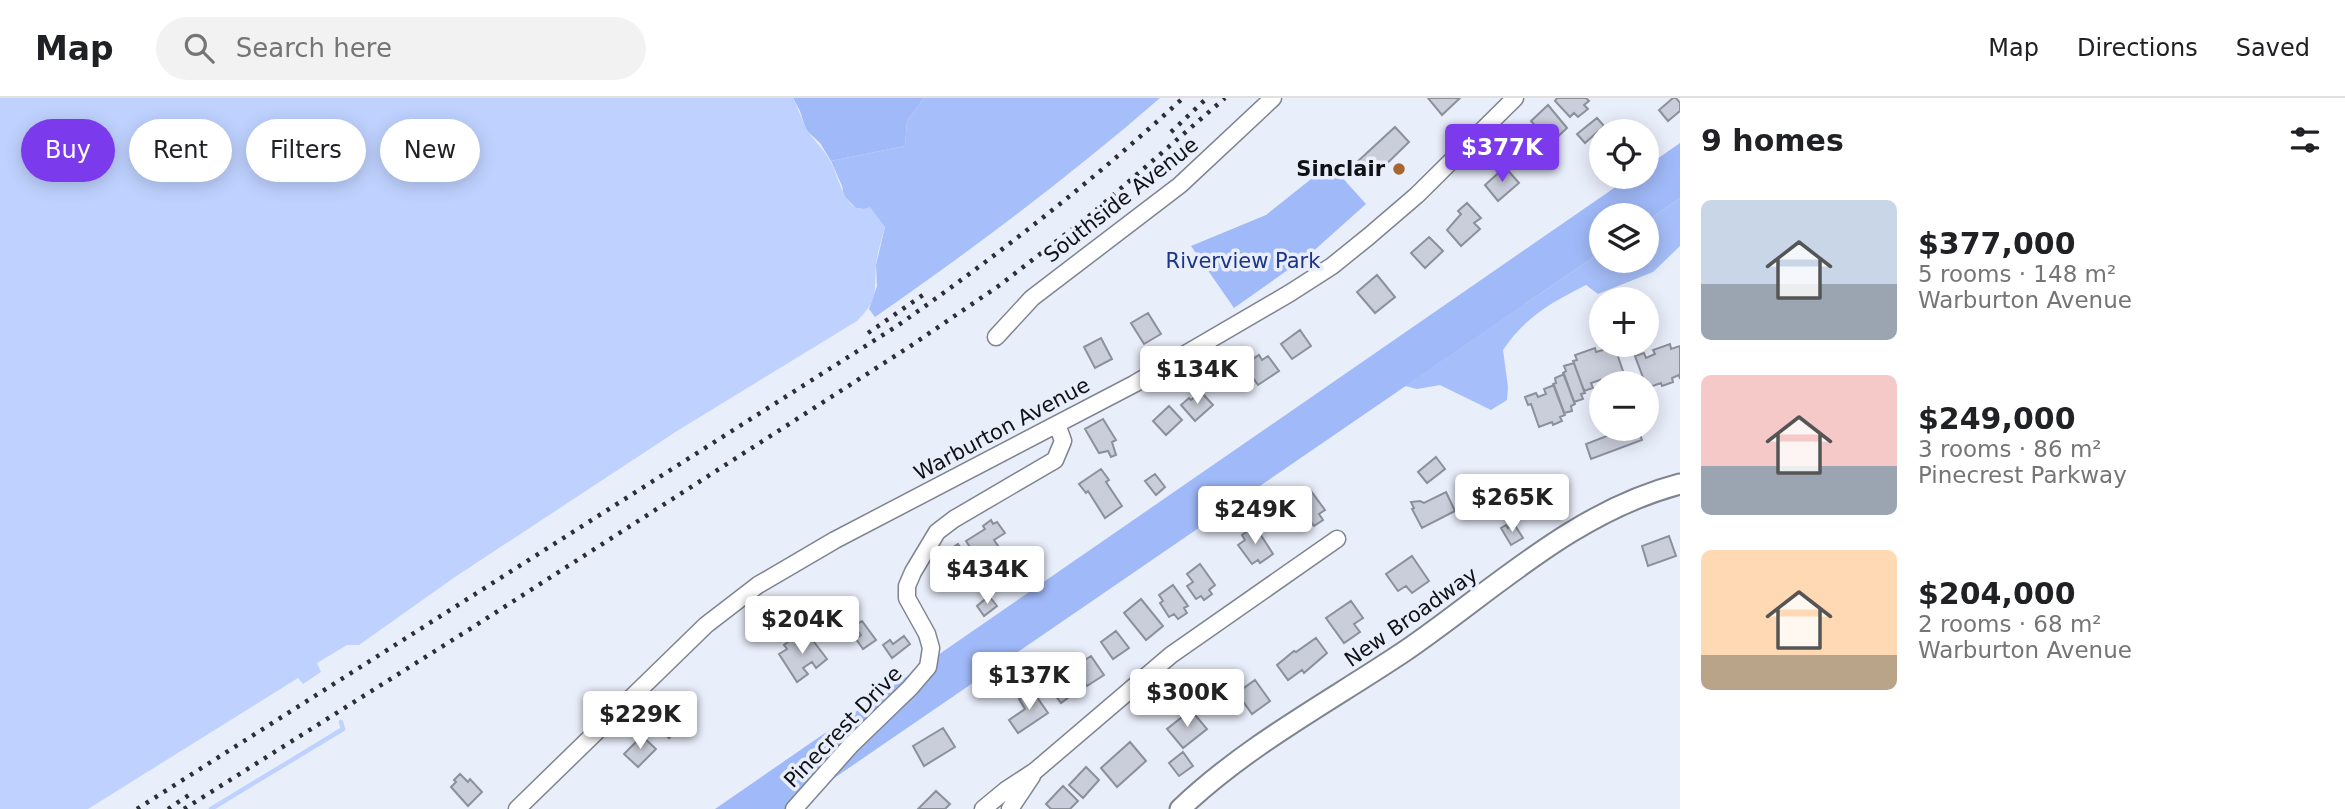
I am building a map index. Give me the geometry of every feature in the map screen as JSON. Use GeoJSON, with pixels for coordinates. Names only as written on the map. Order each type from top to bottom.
{"type":"FeatureCollection","features":[{"type":"Feature","properties":{"kind":"main road","name":"New Broadway"},"geometry":{"type":"LineString","coordinates":[[1180,809],[1210,781],[1257,746],[1426,636],[1562,537],[1594,517],[1630,500],[1680,484]]}},
{"type":"Feature","properties":{"kind":"street","name":"Southside Avenue"},"geometry":{"type":"LineString","coordinates":[[996,337],[1032,298],[1180,185],[1273,98]]}},
{"type":"Feature","properties":{"kind":"street","name":"Warburton Avenue"},"geometry":{"type":"LineString","coordinates":[[517,809],[706,625],[758,585],[835,540],[1133,384],[1332,266],[1417,195],[1515,98]]}},
{"type":"Feature","properties":{"kind":"street","name":"Pinecrest Drive"},"geometry":{"type":"LineString","coordinates":[[794,809],[851,745],[928,667],[931,648],[927,634],[907,598],[907,586],[937,533],[954,519],[1055,460],[1063,441],[1058,424]]}},
{"type":"Feature","properties":{"kind":"street"},"geometry":{"type":"LineString","coordinates":[[983,809],[1035,771],[1171,655],[1337,539]]}},
{"type":"Feature","properties":{"kind":"street"},"geometry":{"type":"LineString","coordinates":[[1010,809],[1035,771]]}},
{"type":"Feature","properties":{"kind":"green space"},"geometry":{"type":"Polygon","coordinates":[[[793,98],[924,98],[907,121],[905,146],[831,161],[820,143],[806,130],[793,98]]]}},
{"type":"Feature","properties":{"kind":"green space"},"geometry":{"type":"Polygon","coordinates":[[[1680,143],[1680,198],[1659,213],[1659,203],[1592,203],[1613,189],[1659,189],[1659,158],[1680,143]]]}},
{"type":"Feature","properties":{"kind":"green space","name":"Riverview Park"},"geometry":{"type":"Polygon","coordinates":[[[1330,164],[1366,204],[1309,255],[1234,308],[1191,246],[1266,215],[1330,164]]]}},
{"type":"Feature","properties":{"kind":"green space"},"geometry":{"type":"Polygon","coordinates":[[[1589,205],[1589,260],[789,809],[715,809],[1589,205]]]}},
{"type":"Feature","properties":{"kind":"shaded area"},"geometry":{"type":"Polygon","coordinates":[[[0,98],[793,98],[806,128],[827,155],[846,198],[857,208],[870,207],[885,227],[877,260],[874,295],[869,307],[857,321],[677,431],[455,577],[359,645],[347,645],[317,663],[321,672],[303,684],[298,678],[88,809],[0,809],[0,98]]]}},
{"type":"Feature","properties":{"kind":"shaded area"},"geometry":{"type":"Polygon","coordinates":[[[924,98],[1160,98],[1020,212],[875,317],[869,309],[877,286],[876,265],[885,227],[863,209],[856,208],[844,196],[831,161],[905,146],[907,121],[924,98]]]}},
{"type":"Feature","properties":{"kind":"shaded area"},"geometry":{"type":"Polygon","coordinates":[[[1680,198],[1680,246],[1659,266],[1659,213],[1680,198]]]}},
{"type":"Feature","properties":{"kind":"shaded area"},"geometry":{"type":"Polygon","coordinates":[[[1589,260],[1589,273],[1650,273],[1616,287],[1586,285],[1530,319],[1503,350],[1507,400],[1491,410],[1440,385],[1417,389],[1405,386],[1589,260]]]}},
{"type":"Feature","properties":{"kind":"building"},"geometry":{"type":"Polygon","coordinates":[[[1428,98],[1460,98],[1442,115],[1428,98]]]}},
{"type":"Feature","properties":{"kind":"building"},"geometry":{"type":"Polygon","coordinates":[[[1557,98],[1586,98],[1589,101],[1584,105],[1588,109],[1578,117],[1574,113],[1570,117],[1555,101],[1557,98]]]}},
{"type":"Feature","properties":{"kind":"building"},"geometry":{"type":"Polygon","coordinates":[[[1673,98],[1680,103],[1680,111],[1668,121],[1659,110],[1673,98]]]}},
{"type":"Feature","properties":{"kind":"building"},"geometry":{"type":"Polygon","coordinates":[[[1548,105],[1567,128],[1551,143],[1531,121],[1548,105]]]}},
{"type":"Feature","properties":{"kind":"building"},"geometry":{"type":"Polygon","coordinates":[[[1589,124],[1589,139],[1585,143],[1577,134],[1589,124]]]}},
{"type":"Feature","properties":{"kind":"building"},"geometry":{"type":"Polygon","coordinates":[[[1395,127],[1409,142],[1372,178],[1357,162],[1395,127]]]}},
{"type":"Feature","properties":{"kind":"building"},"geometry":{"type":"Polygon","coordinates":[[[1505,167],[1519,183],[1498,201],[1485,185],[1505,167]]]}},
{"type":"Feature","properties":{"kind":"building"},"geometry":{"type":"Polygon","coordinates":[[[1467,203],[1481,218],[1474,223],[1480,229],[1461,246],[1447,230],[1461,214],[1458,211],[1467,203]]]}},
{"type":"Feature","properties":{"kind":"building"},"geometry":{"type":"Polygon","coordinates":[[[1429,237],[1443,251],[1425,268],[1411,253],[1429,237]]]}},
{"type":"Feature","properties":{"kind":"building"},"geometry":{"type":"Polygon","coordinates":[[[1377,275],[1395,297],[1375,313],[1357,292],[1377,275]]]}},
{"type":"Feature","properties":{"kind":"building"},"geometry":{"type":"Polygon","coordinates":[[[1148,313],[1161,334],[1144,344],[1131,323],[1148,313]]]}},
{"type":"Feature","properties":{"kind":"building"},"geometry":{"type":"Polygon","coordinates":[[[1300,330],[1311,346],[1292,359],[1281,344],[1300,330]]]}},
{"type":"Feature","properties":{"kind":"building"},"geometry":{"type":"Polygon","coordinates":[[[1101,338],[1112,359],[1095,368],[1084,347],[1101,338]]]}},
{"type":"Feature","properties":{"kind":"building"},"geometry":{"type":"Polygon","coordinates":[[[1670,344],[1671,349],[1680,346],[1680,379],[1679,375],[1672,378],[1673,382],[1662,386],[1659,384],[1659,371],[1641,371],[1635,357],[1659,357],[1659,348],[1670,344]]]}},
{"type":"Feature","properties":{"kind":"building"},"geometry":{"type":"Polygon","coordinates":[[[1589,350],[1589,357],[1618,357],[1623,371],[1589,371],[1589,389],[1584,391],[1573,361],[1577,360],[1575,355],[1589,350]]]}},
{"type":"Feature","properties":{"kind":"building"},"geometry":{"type":"Polygon","coordinates":[[[1259,355],[1262,360],[1268,356],[1279,371],[1258,385],[1244,365],[1259,355]]]}},
{"type":"Feature","properties":{"kind":"building"},"geometry":{"type":"Polygon","coordinates":[[[1574,363],[1585,393],[1581,394],[1583,399],[1574,402],[1563,373],[1566,371],[1564,366],[1574,363]]]}},
{"type":"Feature","properties":{"kind":"building"},"geometry":{"type":"Polygon","coordinates":[[[1564,374],[1575,404],[1571,406],[1572,411],[1564,413],[1553,384],[1556,383],[1555,378],[1564,374]]]}},
{"type":"Feature","properties":{"kind":"building"},"geometry":{"type":"Polygon","coordinates":[[[1554,385],[1565,415],[1560,417],[1562,421],[1539,427],[1531,404],[1528,405],[1525,397],[1536,393],[1538,397],[1546,394],[1544,389],[1554,385]]]}},
{"type":"Feature","properties":{"kind":"building"},"geometry":{"type":"Polygon","coordinates":[[[1201,392],[1213,405],[1195,421],[1181,405],[1201,392]]]}},
{"type":"Feature","properties":{"kind":"building"},"geometry":{"type":"Polygon","coordinates":[[[1169,406],[1182,420],[1166,435],[1153,421],[1169,406]]]}},
{"type":"Feature","properties":{"kind":"building"},"geometry":{"type":"Polygon","coordinates":[[[1103,419],[1116,440],[1112,442],[1116,455],[1111,457],[1108,451],[1099,453],[1085,429],[1103,419]]]}},
{"type":"Feature","properties":{"kind":"building"},"geometry":{"type":"Polygon","coordinates":[[[1594,441],[1639,441],[1591,459],[1586,444],[1594,441]]]}},
{"type":"Feature","properties":{"kind":"building"},"geometry":{"type":"Polygon","coordinates":[[[1436,457],[1445,469],[1427,483],[1418,472],[1436,457]]]}},
{"type":"Feature","properties":{"kind":"building"},"geometry":{"type":"Polygon","coordinates":[[[1101,469],[1122,506],[1105,518],[1088,491],[1086,493],[1079,484],[1101,469]]]}},
{"type":"Feature","properties":{"kind":"building"},"geometry":{"type":"Polygon","coordinates":[[[1155,474],[1165,487],[1156,495],[1145,481],[1155,474]]]}},
{"type":"Feature","properties":{"kind":"building"},"geometry":{"type":"Polygon","coordinates":[[[1515,478],[1529,492],[1508,513],[1491,495],[1506,480],[1509,483],[1515,478]]]}},
{"type":"Feature","properties":{"kind":"building"},"geometry":{"type":"Polygon","coordinates":[[[1311,491],[1325,510],[1319,514],[1323,520],[1314,526],[1311,522],[1308,524],[1296,500],[1311,491]]]}},
{"type":"Feature","properties":{"kind":"building"},"geometry":{"type":"Polygon","coordinates":[[[1446,492],[1455,511],[1422,528],[1411,502],[1424,503],[1446,492]]]}},
{"type":"Feature","properties":{"kind":"building"},"geometry":{"type":"Polygon","coordinates":[[[991,520],[993,524],[997,522],[1005,533],[994,540],[1007,559],[987,573],[966,541],[985,529],[983,526],[991,520]]]}},
{"type":"Feature","properties":{"kind":"building"},"geometry":{"type":"Polygon","coordinates":[[[1514,524],[1523,538],[1511,545],[1501,528],[1514,524]]]}},
{"type":"Feature","properties":{"kind":"building"},"geometry":{"type":"Polygon","coordinates":[[[1255,526],[1273,554],[1260,563],[1258,560],[1252,564],[1238,545],[1245,540],[1242,535],[1255,526]]]}},
{"type":"Feature","properties":{"kind":"building"},"geometry":{"type":"Polygon","coordinates":[[[1669,536],[1676,556],[1648,566],[1642,546],[1669,536]]]}},
{"type":"Feature","properties":{"kind":"building"},"geometry":{"type":"Polygon","coordinates":[[[958,544],[981,577],[964,588],[942,555],[958,544]]]}},
{"type":"Feature","properties":{"kind":"building"},"geometry":{"type":"Polygon","coordinates":[[[1412,556],[1429,581],[1412,593],[1406,586],[1398,591],[1386,574],[1412,556]]]}},
{"type":"Feature","properties":{"kind":"building"},"geometry":{"type":"Polygon","coordinates":[[[1200,564],[1215,585],[1209,590],[1212,594],[1204,600],[1201,596],[1196,599],[1187,586],[1193,582],[1187,574],[1200,564]]]}},
{"type":"Feature","properties":{"kind":"building"},"geometry":{"type":"Polygon","coordinates":[[[1173,585],[1188,606],[1184,608],[1187,613],[1178,619],[1174,614],[1169,617],[1160,603],[1163,601],[1159,595],[1173,585]]]}},
{"type":"Feature","properties":{"kind":"building"},"geometry":{"type":"Polygon","coordinates":[[[989,596],[997,606],[984,616],[977,606],[989,596]]]}},
{"type":"Feature","properties":{"kind":"building"},"geometry":{"type":"Polygon","coordinates":[[[1141,599],[1163,626],[1146,640],[1124,613],[1141,599]]]}},
{"type":"Feature","properties":{"kind":"building"},"geometry":{"type":"Polygon","coordinates":[[[1351,601],[1363,618],[1354,624],[1360,632],[1344,643],[1326,618],[1351,601]]]}},
{"type":"Feature","properties":{"kind":"building"},"geometry":{"type":"Polygon","coordinates":[[[862,621],[876,640],[863,649],[856,639],[861,635],[854,626],[862,621]]]}},
{"type":"Feature","properties":{"kind":"building"},"geometry":{"type":"Polygon","coordinates":[[[1116,631],[1129,648],[1113,659],[1101,642],[1116,631]]]}},
{"type":"Feature","properties":{"kind":"building"},"geometry":{"type":"Polygon","coordinates":[[[808,634],[827,659],[816,668],[812,662],[803,668],[808,674],[797,682],[779,654],[787,649],[784,645],[796,636],[799,640],[808,634]]]}},
{"type":"Feature","properties":{"kind":"building"},"geometry":{"type":"Polygon","coordinates":[[[904,636],[910,644],[892,658],[883,645],[890,640],[893,644],[904,636]]]}},
{"type":"Feature","properties":{"kind":"building"},"geometry":{"type":"Polygon","coordinates":[[[1316,638],[1327,653],[1304,673],[1302,670],[1288,680],[1277,665],[1316,638]]]}},
{"type":"Feature","properties":{"kind":"building"},"geometry":{"type":"Polygon","coordinates":[[[1091,656],[1104,675],[1087,686],[1074,667],[1091,656]]]}},
{"type":"Feature","properties":{"kind":"building"},"geometry":{"type":"Polygon","coordinates":[[[1066,668],[1081,688],[1061,703],[1046,683],[1066,668]]]}},
{"type":"Feature","properties":{"kind":"building"},"geometry":{"type":"Polygon","coordinates":[[[1255,680],[1270,701],[1252,714],[1237,693],[1255,680]]]}},
{"type":"Feature","properties":{"kind":"building"},"geometry":{"type":"Polygon","coordinates":[[[1032,690],[1048,713],[1018,733],[1009,720],[1025,709],[1019,699],[1032,690]]]}},
{"type":"Feature","properties":{"kind":"building"},"geometry":{"type":"Polygon","coordinates":[[[672,706],[687,720],[669,738],[655,724],[672,706]]]}},
{"type":"Feature","properties":{"kind":"building"},"geometry":{"type":"Polygon","coordinates":[[[1191,710],[1207,729],[1183,748],[1167,729],[1191,710]]]}},
{"type":"Feature","properties":{"kind":"building"},"geometry":{"type":"Polygon","coordinates":[[[943,728],[955,747],[924,766],[913,746],[943,728]]]}},
{"type":"Feature","properties":{"kind":"building"},"geometry":{"type":"Polygon","coordinates":[[[642,736],[656,749],[638,767],[624,754],[642,736]]]}},
{"type":"Feature","properties":{"kind":"building"},"geometry":{"type":"Polygon","coordinates":[[[1130,742],[1146,761],[1117,787],[1101,768],[1130,742]]]}},
{"type":"Feature","properties":{"kind":"building"},"geometry":{"type":"Polygon","coordinates":[[[1183,752],[1193,766],[1179,776],[1169,763],[1183,752]]]}},
{"type":"Feature","properties":{"kind":"building"},"geometry":{"type":"Polygon","coordinates":[[[1086,767],[1099,780],[1083,798],[1069,785],[1086,767]]]}},
{"type":"Feature","properties":{"kind":"building"},"geometry":{"type":"Polygon","coordinates":[[[460,774],[468,782],[470,779],[482,792],[468,806],[451,787],[460,774]]]}},
{"type":"Feature","properties":{"kind":"building"},"geometry":{"type":"Polygon","coordinates":[[[1063,786],[1078,801],[1070,809],[1051,809],[1046,804],[1063,786]]]}},
{"type":"Feature","properties":{"kind":"building"},"geometry":{"type":"Polygon","coordinates":[[[936,791],[950,804],[945,809],[918,809],[936,791]]]}},
{"type":"Feature","properties":{"kind":"waterway"},"geometry":{"type":"LineString","coordinates":[[211,809],[343,729],[341,722]]}},
{"type":"Feature","properties":{"kind":"railway"},"geometry":{"type":"LineString","coordinates":[[137,809],[897,326],[1044,217],[1183,98]]}},
{"type":"Feature","properties":{"kind":"railway"},"geometry":{"type":"LineString","coordinates":[[1171,132],[1207,98]]}},
{"type":"Feature","properties":{"kind":"railway"},"geometry":{"type":"LineString","coordinates":[[184,809],[470,629],[909,347],[1000,285],[1089,216],[1225,98]]}},
{"type":"Feature","properties":{"kind":"railway"},"geometry":{"type":"LineString","coordinates":[[868,333],[923,295]]}},
{"type":"Feature","properties":{"kind":"railway"},"geometry":{"type":"LineString","coordinates":[[168,809],[189,795]]}},
{"type":"Feature","properties":{"kind":"place","name":"Sinclair"},"geometry":{"type":"Point","coordinates":[1399,169]}}]}
